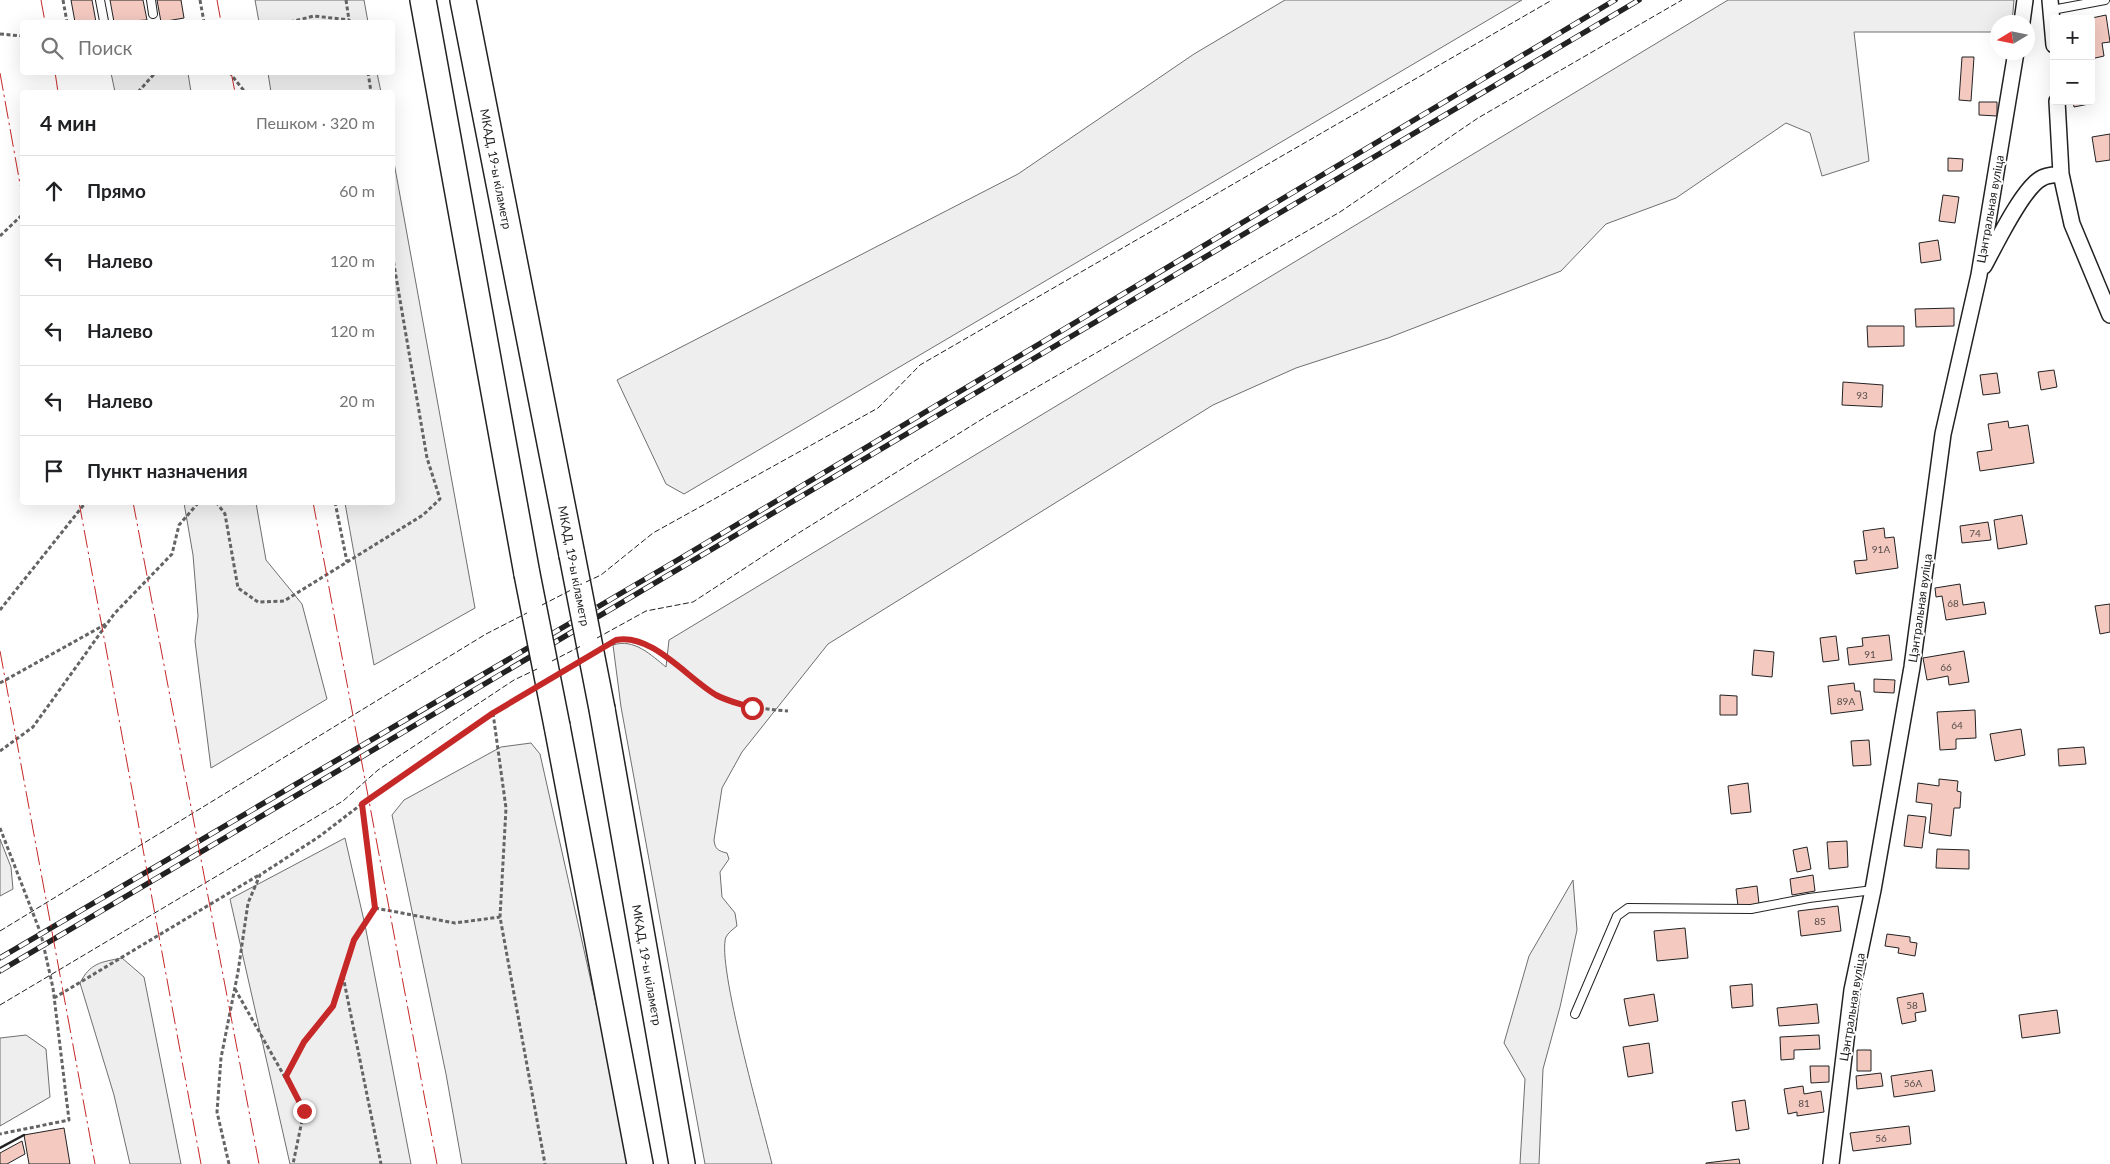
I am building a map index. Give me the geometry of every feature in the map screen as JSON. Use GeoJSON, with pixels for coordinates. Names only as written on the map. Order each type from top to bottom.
{"type":"FeatureCollection","features":[{"type":"Feature","properties":{"kind":"highway"},"geometry":{"type":"LineString","coordinates":[[423,0],[527,574],[640,1164]]}},
{"type":"Feature","properties":{"kind":"highway","name":"МКАД, 19-ы кіламетр"},"geometry":{"type":"LineString","coordinates":[[463,0],[602,709],[682,1164]]}},
{"type":"Feature","properties":{"kind":"street"},"geometry":{"type":"LineString","coordinates":[[2023,15],[2025,0]]}},
{"type":"Feature","properties":{"kind":"street","name":"Цэнтральная вуліца"},"geometry":{"type":"LineString","coordinates":[[1831,1164],[1852,990],[1873,890],[1912,667],[1943,434],[1979,275],[2015,60]]}},
{"type":"Feature","properties":{"kind":"street"},"geometry":{"type":"LineString","coordinates":[[2057,105],[2061,174],[2072,224],[2110,315]]}},
{"type":"Feature","properties":{"kind":"street"},"geometry":{"type":"LineString","coordinates":[[1979,275],[2031,187],[2042,177],[2061,174]]}},
{"type":"Feature","properties":{"kind":"lane"},"geometry":{"type":"LineString","coordinates":[[100,0],[104,20]]}},
{"type":"Feature","properties":{"kind":"lane"},"geometry":{"type":"LineString","coordinates":[[151,0],[153,14]]}},
{"type":"Feature","properties":{"kind":"lane"},"geometry":{"type":"LineString","coordinates":[[2051,5],[2105,0]]}},
{"type":"Feature","properties":{"kind":"lane"},"geometry":{"type":"LineString","coordinates":[[1576,1014],[1617,916],[1628,908],[1751,909],[1809,898],[1873,890]]}},
{"type":"Feature","properties":{"kind":"path"},"geometry":{"type":"LineString","coordinates":[[63,0],[67,20]]}},
{"type":"Feature","properties":{"kind":"path"},"geometry":{"type":"LineString","coordinates":[[200,0],[204,20]]}},
{"type":"Feature","properties":{"kind":"path"},"geometry":{"type":"LineString","coordinates":[[346,0],[349,20]]}},
{"type":"Feature","properties":{"kind":"path"},"geometry":{"type":"LineString","coordinates":[[298,20],[314,16],[342,20]]}},
{"type":"Feature","properties":{"kind":"path"},"geometry":{"type":"LineString","coordinates":[[0,34],[20,36]]}},
{"type":"Feature","properties":{"kind":"path"},"geometry":{"type":"LineString","coordinates":[[140,90],[153,75]]}},
{"type":"Feature","properties":{"kind":"path"},"geometry":{"type":"LineString","coordinates":[[231,75],[243,90]]}},
{"type":"Feature","properties":{"kind":"path"},"geometry":{"type":"LineString","coordinates":[[368,75],[371,90]]}},
{"type":"Feature","properties":{"kind":"path"},"geometry":{"type":"LineString","coordinates":[[0,236],[20,217]]}},
{"type":"Feature","properties":{"kind":"path"},"geometry":{"type":"LineString","coordinates":[[218,505],[225,514],[238,588],[258,602],[284,601],[423,515],[440,499],[427,458],[395,271]]}},
{"type":"Feature","properties":{"kind":"path"},"geometry":{"type":"LineString","coordinates":[[0,610],[84,505]]}},
{"type":"Feature","properties":{"kind":"path"},"geometry":{"type":"LineString","coordinates":[[0,751],[33,727],[109,622],[172,554],[179,525],[196,505]]}},
{"type":"Feature","properties":{"kind":"path"},"geometry":{"type":"LineString","coordinates":[[336,505],[347,562]]}},
{"type":"Feature","properties":{"kind":"path"},"geometry":{"type":"LineString","coordinates":[[0,683],[109,622]]}},
{"type":"Feature","properties":{"kind":"path"},"geometry":{"type":"LineString","coordinates":[[608,644],[627,638],[648,646],[684,670],[716,695],[752,708],[788,711]]}},
{"type":"Feature","properties":{"kind":"path"},"geometry":{"type":"LineString","coordinates":[[54,998],[260,875],[320,836],[362,804],[493,713],[532,689]]}},
{"type":"Feature","properties":{"kind":"path"},"geometry":{"type":"LineString","coordinates":[[493,713],[506,808],[500,917],[545,1164]]}},
{"type":"Feature","properties":{"kind":"path"},"geometry":{"type":"LineString","coordinates":[[286,1076],[304,1042],[333,1006],[354,940],[375,908],[362,804]]}},
{"type":"Feature","properties":{"kind":"path"},"geometry":{"type":"LineString","coordinates":[[0,828],[41,934],[54,998],[69,1120],[0,1134]]}},
{"type":"Feature","properties":{"kind":"path"},"geometry":{"type":"LineString","coordinates":[[228,1164],[217,1112],[222,1058],[248,903],[260,875]]}},
{"type":"Feature","properties":{"kind":"path"},"geometry":{"type":"LineString","coordinates":[[375,908],[455,923],[500,917]]}},
{"type":"Feature","properties":{"kind":"path"},"geometry":{"type":"LineString","coordinates":[[343,974],[381,1164]]}},
{"type":"Feature","properties":{"kind":"path"},"geometry":{"type":"LineString","coordinates":[[235,989],[286,1076],[304,1111],[293,1164]]}},
{"type":"Feature","properties":{"kind":"shaded area"},"geometry":{"type":"Polygon","coordinates":[[[255,0],[364,0],[368,20],[259,20],[255,0]]]}},
{"type":"Feature","properties":{"kind":"shaded area"},"geometry":{"type":"Polygon","coordinates":[[[1285,0],[1522,0],[684,494],[666,484],[617,380],[1018,174],[1194,54],[1285,0]]]}},
{"type":"Feature","properties":{"kind":"shaded area"},"geometry":{"type":"Polygon","coordinates":[[[1728,0],[2014,0],[2013,15],[1990,15],[1990,32],[1854,32],[1869,161],[1822,176],[1810,133],[1786,123],[1676,198],[1606,224],[1561,271],[1388,338],[1296,368],[1213,405],[828,644],[742,752],[722,788],[714,840],[716,848],[727,853],[729,859],[720,872],[722,897],[735,913],[737,926],[726,937],[725,953],[728,978],[742,1046],[772,1164],[705,1164],[621,707],[613,645],[621,643],[635,646],[666,667],[669,640],[1728,0]]]}},
{"type":"Feature","properties":{"kind":"shaded area"},"geometry":{"type":"Polygon","coordinates":[[[111,75],[188,75],[191,90],[115,90],[111,75]]]}},
{"type":"Feature","properties":{"kind":"shaded area"},"geometry":{"type":"Polygon","coordinates":[[[268,75],[377,75],[381,90],[271,90],[268,75]]]}},
{"type":"Feature","properties":{"kind":"shaded area"},"geometry":{"type":"Polygon","coordinates":[[[395,168],[475,608],[374,665],[345,505],[395,505],[395,168]]]}},
{"type":"Feature","properties":{"kind":"shaded area"},"geometry":{"type":"Polygon","coordinates":[[[184,505],[256,505],[266,560],[302,604],[327,699],[211,768],[195,641],[198,616],[193,555],[184,505]]]}},
{"type":"Feature","properties":{"kind":"shaded area"},"geometry":{"type":"Polygon","coordinates":[[[531,743],[540,754],[630,1164],[462,1164],[446,1074],[392,815],[404,800],[501,747],[531,743]]]}},
{"type":"Feature","properties":{"kind":"shaded area"},"geometry":{"type":"Polygon","coordinates":[[[345,838],[365,925],[411,1164],[290,1164],[230,899],[345,838]]]}},
{"type":"Feature","properties":{"kind":"shaded area"},"geometry":{"type":"Polygon","coordinates":[[[0,839],[11,867],[13,889],[0,896],[0,839]]]}},
{"type":"Feature","properties":{"kind":"shaded area"},"geometry":{"type":"Polygon","coordinates":[[[1573,880],[1577,930],[1560,1007],[1543,1069],[1539,1164],[1520,1164],[1525,1079],[1504,1043],[1529,956],[1573,880]]]}},
{"type":"Feature","properties":{"kind":"shaded area"},"geometry":{"type":"Polygon","coordinates":[[[122,958],[144,977],[181,1164],[130,1164],[114,1095],[80,983],[88,971],[97,964],[122,958]]]}},
{"type":"Feature","properties":{"kind":"shaded area"},"geometry":{"type":"Polygon","coordinates":[[[26,1035],[46,1049],[50,1097],[0,1126],[0,1038],[26,1035]]]}},
{"type":"Feature","properties":{"kind":"building"},"geometry":{"type":"Polygon","coordinates":[[[71,0],[92,0],[96,20],[75,20],[71,0]]]}},
{"type":"Feature","properties":{"kind":"building"},"geometry":{"type":"Polygon","coordinates":[[[110,0],[143,0],[147,20],[114,20],[110,0]]]}},
{"type":"Feature","properties":{"kind":"building"},"geometry":{"type":"Polygon","coordinates":[[[157,0],[181,0],[184,18],[161,20],[157,0]]]}},
{"type":"Feature","properties":{"kind":"building"},"geometry":{"type":"Polygon","coordinates":[[[2106,15],[2110,42],[2102,43],[2104,56],[2095,58],[2095,17],[2106,15]]]}},
{"type":"Feature","properties":{"kind":"building"},"geometry":{"type":"Polygon","coordinates":[[[1962,57],[1974,57],[1971,101],[1959,100],[1962,57]]]}},
{"type":"Feature","properties":{"kind":"building"},"geometry":{"type":"Polygon","coordinates":[[[1979,102],[1997,102],[1997,116],[1979,115],[1979,102]]]}},
{"type":"Feature","properties":{"kind":"building"},"geometry":{"type":"Polygon","coordinates":[[[2110,134],[2110,160],[2096,162],[2092,137],[2110,134]]]}},
{"type":"Feature","properties":{"kind":"building"},"geometry":{"type":"Polygon","coordinates":[[[1948,158],[1963,159],[1962,171],[1948,171],[1948,158]]]}},
{"type":"Feature","properties":{"kind":"building"},"geometry":{"type":"Polygon","coordinates":[[[1943,195],[1959,197],[1955,223],[1939,221],[1943,195]]]}},
{"type":"Feature","properties":{"kind":"building"},"geometry":{"type":"Polygon","coordinates":[[[1938,240],[1941,260],[1921,263],[1919,243],[1938,240]]]}},
{"type":"Feature","properties":{"kind":"building"},"geometry":{"type":"Polygon","coordinates":[[[1954,308],[1954,326],[1916,327],[1915,309],[1954,308]]]}},
{"type":"Feature","properties":{"kind":"building"},"geometry":{"type":"Polygon","coordinates":[[[1867,326],[1904,326],[1904,346],[1868,347],[1867,326]]]}},
{"type":"Feature","properties":{"kind":"building"},"geometry":{"type":"Polygon","coordinates":[[[2054,370],[2057,387],[2041,390],[2038,372],[2054,370]]]}},
{"type":"Feature","properties":{"kind":"building"},"geometry":{"type":"Polygon","coordinates":[[[1997,373],[2000,393],[1983,395],[1980,375],[1997,373]]]}},
{"type":"Feature","properties":{"kind":"building"},"geometry":{"type":"Polygon","coordinates":[[[1843,382],[1883,385],[1882,407],[1842,405],[1843,382]]]}},
{"type":"Feature","properties":{"kind":"building"},"geometry":{"type":"Polygon","coordinates":[[[2008,421],[2009,428],[2028,425],[2034,463],[1980,471],[1977,452],[1992,450],[1988,424],[2008,421]]]}},
{"type":"Feature","properties":{"kind":"building"},"geometry":{"type":"Polygon","coordinates":[[[2022,515],[2027,544],[1998,549],[1994,520],[2022,515]]]}},
{"type":"Feature","properties":{"kind":"building"},"geometry":{"type":"Polygon","coordinates":[[[1988,522],[1991,540],[1962,543],[1960,526],[1988,522]]]}},
{"type":"Feature","properties":{"kind":"building"},"geometry":{"type":"Polygon","coordinates":[[[1884,528],[1885,538],[1894,537],[1898,568],[1856,574],[1854,561],[1867,560],[1863,531],[1884,528]]]}},
{"type":"Feature","properties":{"kind":"building"},"geometry":{"type":"Polygon","coordinates":[[[1960,584],[1963,605],[1984,602],[1986,614],[1946,620],[1942,596],[1936,597],[1935,588],[1960,584]]]}},
{"type":"Feature","properties":{"kind":"building"},"geometry":{"type":"Polygon","coordinates":[[[2110,604],[2110,632],[2100,634],[2095,606],[2110,604]]]}},
{"type":"Feature","properties":{"kind":"building"},"geometry":{"type":"Polygon","coordinates":[[[1889,635],[1892,660],[1849,665],[1847,648],[1863,646],[1862,638],[1889,635]]]}},
{"type":"Feature","properties":{"kind":"building"},"geometry":{"type":"Polygon","coordinates":[[[1836,636],[1839,660],[1823,662],[1820,638],[1836,636]]]}},
{"type":"Feature","properties":{"kind":"building"},"geometry":{"type":"Polygon","coordinates":[[[1754,650],[1774,652],[1772,677],[1752,675],[1754,650]]]}},
{"type":"Feature","properties":{"kind":"building"},"geometry":{"type":"Polygon","coordinates":[[[1964,651],[1969,682],[1949,685],[1948,676],[1927,680],[1923,658],[1964,651]]]}},
{"type":"Feature","properties":{"kind":"building"},"geometry":{"type":"Polygon","coordinates":[[[1874,679],[1895,680],[1894,693],[1874,692],[1874,679]]]}},
{"type":"Feature","properties":{"kind":"building"},"geometry":{"type":"Polygon","coordinates":[[[1854,683],[1855,691],[1860,691],[1863,710],[1831,714],[1828,686],[1854,683]]]}},
{"type":"Feature","properties":{"kind":"building"},"geometry":{"type":"Polygon","coordinates":[[[1720,695],[1737,696],[1737,715],[1720,715],[1720,695]]]}},
{"type":"Feature","properties":{"kind":"building"},"geometry":{"type":"Polygon","coordinates":[[[1975,710],[1976,738],[1956,739],[1956,749],[1940,750],[1937,712],[1975,710]]]}},
{"type":"Feature","properties":{"kind":"building"},"geometry":{"type":"Polygon","coordinates":[[[2021,729],[2025,755],[1995,761],[1990,734],[2021,729]]]}},
{"type":"Feature","properties":{"kind":"building"},"geometry":{"type":"Polygon","coordinates":[[[1869,740],[1871,765],[1853,766],[1851,741],[1869,740]]]}},
{"type":"Feature","properties":{"kind":"building"},"geometry":{"type":"Polygon","coordinates":[[[2084,747],[2086,764],[2059,766],[2058,749],[2084,747]]]}},
{"type":"Feature","properties":{"kind":"building"},"geometry":{"type":"Polygon","coordinates":[[[1939,779],[1958,781],[1957,791],[1961,792],[1960,808],[1954,808],[1951,836],[1929,833],[1932,804],[1916,802],[1918,783],[1939,786],[1939,779]]]}},
{"type":"Feature","properties":{"kind":"building"},"geometry":{"type":"Polygon","coordinates":[[[1748,783],[1751,812],[1731,814],[1728,786],[1748,783]]]}},
{"type":"Feature","properties":{"kind":"building"},"geometry":{"type":"Polygon","coordinates":[[[1908,815],[1926,817],[1922,848],[1904,846],[1908,815]]]}},
{"type":"Feature","properties":{"kind":"building"},"geometry":{"type":"Polygon","coordinates":[[[1847,841],[1848,867],[1829,869],[1827,842],[1847,841]]]}},
{"type":"Feature","properties":{"kind":"building"},"geometry":{"type":"Polygon","coordinates":[[[1807,847],[1811,869],[1797,872],[1793,850],[1807,847]]]}},
{"type":"Feature","properties":{"kind":"building"},"geometry":{"type":"Polygon","coordinates":[[[1937,849],[1969,850],[1969,869],[1936,868],[1937,849]]]}},
{"type":"Feature","properties":{"kind":"building"},"geometry":{"type":"Polygon","coordinates":[[[1813,875],[1815,891],[1792,895],[1790,879],[1813,875]]]}},
{"type":"Feature","properties":{"kind":"building"},"geometry":{"type":"Polygon","coordinates":[[[1757,886],[1759,904],[1738,906],[1736,889],[1757,886]]]}},
{"type":"Feature","properties":{"kind":"building"},"geometry":{"type":"Polygon","coordinates":[[[1838,906],[1841,931],[1801,936],[1798,911],[1838,906]]]}},
{"type":"Feature","properties":{"kind":"building"},"geometry":{"type":"Polygon","coordinates":[[[1685,928],[1688,958],[1657,961],[1654,931],[1685,928]]]}},
{"type":"Feature","properties":{"kind":"building"},"geometry":{"type":"Polygon","coordinates":[[[1887,934],[1910,937],[1910,942],[1917,943],[1915,956],[1898,953],[1899,948],[1885,946],[1887,934]]]}},
{"type":"Feature","properties":{"kind":"building"},"geometry":{"type":"Polygon","coordinates":[[[1752,984],[1753,1006],[1732,1008],[1730,986],[1752,984]]]}},
{"type":"Feature","properties":{"kind":"building"},"geometry":{"type":"Polygon","coordinates":[[[1923,993],[1926,1011],[1915,1013],[1916,1021],[1902,1024],[1897,998],[1923,993]]]}},
{"type":"Feature","properties":{"kind":"building"},"geometry":{"type":"Polygon","coordinates":[[[1654,994],[1658,1021],[1629,1026],[1624,999],[1654,994]]]}},
{"type":"Feature","properties":{"kind":"building"},"geometry":{"type":"Polygon","coordinates":[[[1817,1004],[1819,1023],[1779,1026],[1777,1008],[1817,1004]]]}},
{"type":"Feature","properties":{"kind":"building"},"geometry":{"type":"Polygon","coordinates":[[[2057,1010],[2060,1033],[2022,1038],[2019,1015],[2057,1010]]]}},
{"type":"Feature","properties":{"kind":"building"},"geometry":{"type":"Polygon","coordinates":[[[1819,1035],[1820,1049],[1794,1050],[1794,1059],[1781,1060],[1780,1037],[1819,1035]]]}},
{"type":"Feature","properties":{"kind":"building"},"geometry":{"type":"Polygon","coordinates":[[[1649,1043],[1653,1073],[1628,1077],[1623,1047],[1649,1043]]]}},
{"type":"Feature","properties":{"kind":"building"},"geometry":{"type":"Polygon","coordinates":[[[1857,1050],[1871,1050],[1871,1071],[1857,1071],[1857,1050]]]}},
{"type":"Feature","properties":{"kind":"building"},"geometry":{"type":"Polygon","coordinates":[[[1810,1066],[1829,1066],[1829,1082],[1811,1083],[1810,1066]]]}},
{"type":"Feature","properties":{"kind":"building"},"geometry":{"type":"Polygon","coordinates":[[[1932,1070],[1935,1091],[1894,1097],[1891,1076],[1932,1070]]]}},
{"type":"Feature","properties":{"kind":"building"},"geometry":{"type":"Polygon","coordinates":[[[1881,1073],[1883,1086],[1857,1089],[1856,1076],[1881,1073]]]}},
{"type":"Feature","properties":{"kind":"building"},"geometry":{"type":"Polygon","coordinates":[[[1803,1086],[1804,1094],[1821,1091],[1824,1112],[1797,1116],[1797,1112],[1788,1114],[1784,1089],[1803,1086]]]}},
{"type":"Feature","properties":{"kind":"building"},"geometry":{"type":"Polygon","coordinates":[[[1745,1100],[1749,1129],[1736,1131],[1732,1102],[1745,1100]]]}},
{"type":"Feature","properties":{"kind":"building"},"geometry":{"type":"Polygon","coordinates":[[[1909,1126],[1911,1144],[1853,1151],[1850,1133],[1909,1126]]]}},
{"type":"Feature","properties":{"kind":"building"},"geometry":{"type":"Polygon","coordinates":[[[64,1128],[70,1164],[29,1164],[24,1135],[64,1128]]]}},
{"type":"Feature","properties":{"kind":"building"},"geometry":{"type":"Polygon","coordinates":[[[22,1141],[25,1154],[7,1164],[0,1164],[0,1153],[22,1141]]]}},
{"type":"Feature","properties":{"kind":"building"},"geometry":{"type":"Polygon","coordinates":[[[1739,1159],[1740,1164],[1706,1164],[1706,1163],[1739,1159]]]}},
{"type":"Feature","properties":{"kind":"railway"},"geometry":{"type":"LineString","coordinates":[[0,958],[681,558],[1615,0]]}},
{"type":"Feature","properties":{"kind":"railway"},"geometry":{"type":"LineString","coordinates":[[0,971],[1639,0]]}},
{"type":"Feature","properties":{"kind":"fence"},"geometry":{"type":"LineString","coordinates":[[586,582],[601,575],[653,533],[878,408],[920,365],[1552,0]]}},
{"type":"Feature","properties":{"kind":"fence"},"geometry":{"type":"LineString","coordinates":[[597,638],[646,611],[693,602],[797,534],[987,416],[1340,212],[1478,118],[1682,0]]}},
{"type":"Feature","properties":{"kind":"fence"},"geometry":{"type":"LineString","coordinates":[[542,605],[571,590]]}},
{"type":"Feature","properties":{"kind":"fence"},"geometry":{"type":"LineString","coordinates":[[0,931],[486,634],[527,613]]}},
{"type":"Feature","properties":{"kind":"fence"},"geometry":{"type":"LineString","coordinates":[[552,661],[581,646]]}},
{"type":"Feature","properties":{"kind":"fence"},"geometry":{"type":"LineString","coordinates":[[0,1005],[343,801],[378,770],[514,680],[537,669]]}},
{"type":"Feature","properties":{"kind":"wall"},"geometry":{"type":"LineString","coordinates":[[0,1148],[24,1135]]}},
{"type":"Feature","properties":{"kind":"power"},"geometry":{"type":"LineString","coordinates":[[41,0],[45,20]]}},
{"type":"Feature","properties":{"kind":"power"},"geometry":{"type":"LineString","coordinates":[[217,0],[221,20]]}},
{"type":"Feature","properties":{"kind":"power"},"geometry":{"type":"LineString","coordinates":[[0,73],[20,184]]}},
{"type":"Feature","properties":{"kind":"power"},"geometry":{"type":"LineString","coordinates":[[55,75],[58,90]]}},
{"type":"Feature","properties":{"kind":"power"},"geometry":{"type":"LineString","coordinates":[[232,75],[235,90]]}},
{"type":"Feature","properties":{"kind":"power"},"geometry":{"type":"LineString","coordinates":[[80,505],[201,1164]]}},
{"type":"Feature","properties":{"kind":"power"},"geometry":{"type":"LineString","coordinates":[[134,505],[259,1164]]}},
{"type":"Feature","properties":{"kind":"power"},"geometry":{"type":"LineString","coordinates":[[314,505],[437,1164]]}},
{"type":"Feature","properties":{"kind":"power"},"geometry":{"type":"LineString","coordinates":[[0,651],[95,1164]]}},
{"type":"Feature","properties":{"kind":"route"},"geometry":{"type":"LineString","coordinates":[[304,1111],[286,1076],[304,1042],[333,1006],[354,940],[375,908],[362,804],[493,713],[616,640],[627,638],[648,646],[684,670],[716,695],[752,708]]}}]}
